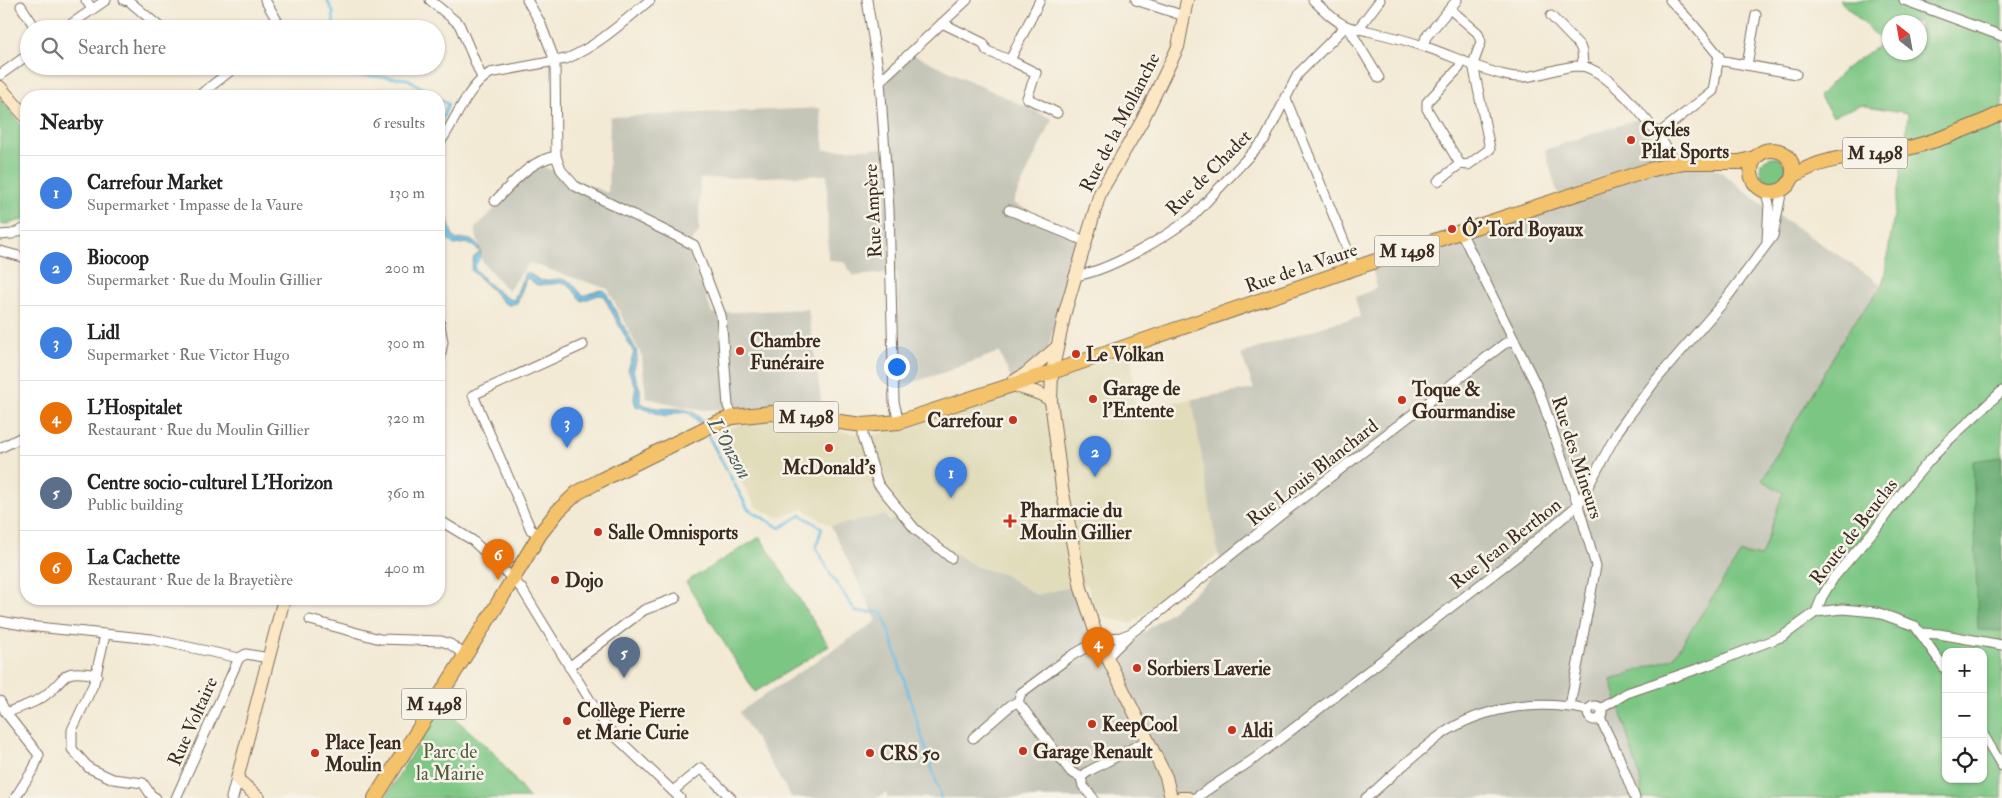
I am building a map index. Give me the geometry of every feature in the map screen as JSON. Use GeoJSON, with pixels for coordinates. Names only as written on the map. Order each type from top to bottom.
{"type":"FeatureCollection","features":[{"type":"Feature","properties":{"kind":"main road","name":"Rue de la Mollanche"},"geometry":{"type":"LineString","coordinates":[[1166,777],[1107,657],[1081,588],[1072,545],[1052,399],[1052,372],[1074,276],[1100,193],[1142,121],[1178,46],[1187,0]]}},
{"type":"Feature","properties":{"kind":"main road"},"geometry":{"type":"LineString","coordinates":[[0,87],[20,111]]}},
{"type":"Feature","properties":{"kind":"main road","name":"M 1498"},"geometry":{"type":"LineString","coordinates":[[1782,189],[1793,176],[1806,168],[1827,161],[1922,144],[1957,134],[2002,113]]}},
{"type":"Feature","properties":{"kind":"main road","name":"M 1498"},"geometry":{"type":"LineString","coordinates":[[1721,162],[1745,161],[1771,150],[1781,151],[1790,158],[1827,161]]}},
{"type":"Feature","properties":{"kind":"main road"},"geometry":{"type":"LineString","coordinates":[[1752,176],[1755,158]]}},
{"type":"Feature","properties":{"kind":"main road"},"geometry":{"type":"LineString","coordinates":[[1790,158],[1793,166],[1793,176]]}},
{"type":"Feature","properties":{"kind":"main road","name":"Rue de la Vaure"},"geometry":{"type":"LineString","coordinates":[[1072,365],[1463,231],[1649,170],[1675,164],[1702,161],[1721,162]]}},
{"type":"Feature","properties":{"kind":"main road","name":"M 1498"},"geometry":{"type":"LineString","coordinates":[[1721,162],[1752,176],[1756,185],[1765,190]]}},
{"type":"Feature","properties":{"kind":"main road"},"geometry":{"type":"LineString","coordinates":[[1765,190],[1774,192],[1782,189]]}},
{"type":"Feature","properties":{"kind":"main road"},"geometry":{"type":"LineString","coordinates":[[1010,386],[1057,347]]}},
{"type":"Feature","properties":{"kind":"main road","name":"M 1498"},"geometry":{"type":"LineString","coordinates":[[375,798],[540,534],[558,511],[577,493],[732,417],[771,413],[863,425],[899,422],[1072,365]]}},
{"type":"Feature","properties":{"kind":"main road"},"geometry":{"type":"LineString","coordinates":[[1010,386],[1040,392],[1052,399],[1072,365]]}},
{"type":"Feature","properties":{"kind":"main road"},"geometry":{"type":"LineString","coordinates":[[259,798],[237,779],[282,605]]}},
{"type":"Feature","properties":{"kind":"main road"},"geometry":{"type":"LineString","coordinates":[[1166,777],[1181,798],[1188,798]]}},
{"type":"Feature","properties":{"kind":"main road"},"geometry":{"type":"LineString","coordinates":[[1166,777],[1171,798]]}},
{"type":"Feature","properties":{"kind":"street"},"geometry":{"type":"LineString","coordinates":[[86,0],[92,9]]}},
{"type":"Feature","properties":{"kind":"street"},"geometry":{"type":"LineString","coordinates":[[77,20],[106,0]]}},
{"type":"Feature","properties":{"kind":"street"},"geometry":{"type":"LineString","coordinates":[[124,0],[129,1],[151,20]]}},
{"type":"Feature","properties":{"kind":"street"},"geometry":{"type":"LineString","coordinates":[[265,0],[277,20]]}},
{"type":"Feature","properties":{"kind":"street"},"geometry":{"type":"LineString","coordinates":[[430,0],[459,24],[482,78]]}},
{"type":"Feature","properties":{"kind":"street"},"geometry":{"type":"LineString","coordinates":[[527,0],[540,22],[555,61],[556,156],[561,170],[575,186],[694,244],[721,315],[728,406],[732,417]]}},
{"type":"Feature","properties":{"kind":"street"},"geometry":{"type":"LineString","coordinates":[[445,134],[473,86],[482,78],[490,73],[571,57],[592,46],[650,0]]}},
{"type":"Feature","properties":{"kind":"street","name":"Rue Ampère"},"geometry":{"type":"LineString","coordinates":[[867,0],[880,81],[890,221],[894,402],[899,422]]}},
{"type":"Feature","properties":{"kind":"street"},"geometry":{"type":"LineString","coordinates":[[880,81],[967,0]]}},
{"type":"Feature","properties":{"kind":"street"},"geometry":{"type":"LineString","coordinates":[[1010,60],[1040,0]]}},
{"type":"Feature","properties":{"kind":"street"},"geometry":{"type":"LineString","coordinates":[[1136,0],[1184,16]]}},
{"type":"Feature","properties":{"kind":"street"},"geometry":{"type":"LineString","coordinates":[[1313,0],[1348,27],[1379,78]]}},
{"type":"Feature","properties":{"kind":"street"},"geometry":{"type":"LineString","coordinates":[[1358,29],[1380,0]]}},
{"type":"Feature","properties":{"kind":"street"},"geometry":{"type":"LineString","coordinates":[[1423,46],[1426,37],[1457,0]]}},
{"type":"Feature","properties":{"kind":"street"},"geometry":{"type":"LineString","coordinates":[[1658,134],[1713,91],[1719,56],[1670,0]]}},
{"type":"Feature","properties":{"kind":"street"},"geometry":{"type":"LineString","coordinates":[[1904,0],[2002,36]]}},
{"type":"Feature","properties":{"kind":"street"},"geometry":{"type":"LineString","coordinates":[[20,6],[30,20]]}},
{"type":"Feature","properties":{"kind":"street"},"geometry":{"type":"LineString","coordinates":[[1438,181],[1460,164],[1468,165],[1490,149],[1474,64],[1481,46],[1480,37],[1450,9]]}},
{"type":"Feature","properties":{"kind":"street"},"geometry":{"type":"LineString","coordinates":[[1551,16],[1580,46],[1582,66]]}},
{"type":"Feature","properties":{"kind":"street"},"geometry":{"type":"LineString","coordinates":[[1747,65],[1756,16]]}},
{"type":"Feature","properties":{"kind":"street"},"geometry":{"type":"LineString","coordinates":[[942,23],[983,43],[987,51],[1036,73],[1027,98],[1057,114]]}},
{"type":"Feature","properties":{"kind":"street"},"geometry":{"type":"LineString","coordinates":[[1348,27],[1423,46],[1496,72],[1521,77],[1561,68],[1582,66],[1594,70],[1609,80],[1658,134],[1671,152],[1675,164]]}},
{"type":"Feature","properties":{"kind":"street","name":"Rue de Chadet"},"geometry":{"type":"LineString","coordinates":[[1074,276],[1094,272],[1133,253],[1182,225],[1193,216],[1266,139],[1298,74],[1342,30],[1348,27]]}},
{"type":"Feature","properties":{"kind":"street"},"geometry":{"type":"LineString","coordinates":[[1460,164],[1427,109],[1427,102],[1459,68],[1462,60]]}},
{"type":"Feature","properties":{"kind":"street"},"geometry":{"type":"LineString","coordinates":[[1718,60],[1796,74]]}},
{"type":"Feature","properties":{"kind":"street"},"geometry":{"type":"LineString","coordinates":[[0,75],[20,61]]}},
{"type":"Feature","properties":{"kind":"street"},"geometry":{"type":"LineString","coordinates":[[206,90],[225,75]]}},
{"type":"Feature","properties":{"kind":"street"},"geometry":{"type":"LineString","coordinates":[[1286,97],[1355,268]]}},
{"type":"Feature","properties":{"kind":"street"},"geometry":{"type":"LineString","coordinates":[[495,201],[531,165],[543,158],[556,156]]}},
{"type":"Feature","properties":{"kind":"street","name":"Rue Jean Berthon"},"geometry":{"type":"LineString","coordinates":[[1219,784],[1516,557],[1578,505],[1623,424],[1656,380],[1722,304],[1767,244],[1772,236],[1782,189]]}},
{"type":"Feature","properties":{"kind":"street"},"geometry":{"type":"LineString","coordinates":[[1765,190],[1769,204],[1767,244]]}},
{"type":"Feature","properties":{"kind":"street"},"geometry":{"type":"LineString","coordinates":[[1009,210],[1085,241]]}},
{"type":"Feature","properties":{"kind":"street"},"geometry":{"type":"LineString","coordinates":[[0,235],[12,234],[20,231]]}},
{"type":"Feature","properties":{"kind":"street","name":"Rue des Mineurs"},"geometry":{"type":"LineString","coordinates":[[1463,231],[1464,238],[1539,392],[1578,505],[1596,566],[1570,706]]}},
{"type":"Feature","properties":{"kind":"street"},"geometry":{"type":"LineString","coordinates":[[0,252],[20,257]]}},
{"type":"Feature","properties":{"kind":"street","name":"Rue Louis Blanchard"},"geometry":{"type":"LineString","coordinates":[[1107,657],[1131,633],[1347,464],[1504,344],[1514,340]]}},
{"type":"Feature","properties":{"kind":"street"},"geometry":{"type":"LineString","coordinates":[[540,534],[531,530],[473,395],[583,345]]}},
{"type":"Feature","properties":{"kind":"street","name":"Route de Beuclas"},"geometry":{"type":"LineString","coordinates":[[1602,708],[1627,693],[1706,666],[1783,636],[1816,612],[1822,597],[1834,577],[1877,527],[1905,489],[1949,440],[2002,391]]}},
{"type":"Feature","properties":{"kind":"street"},"geometry":{"type":"LineString","coordinates":[[863,425],[863,436],[878,484],[915,530],[951,558]]}},
{"type":"Feature","properties":{"kind":"street"},"geometry":{"type":"LineString","coordinates":[[0,448],[20,438]]}},
{"type":"Feature","properties":{"kind":"street"},"geometry":{"type":"LineString","coordinates":[[445,524],[472,540],[513,579],[533,607],[604,723],[676,795],[701,768],[731,798]]}},
{"type":"Feature","properties":{"kind":"street"},"geometry":{"type":"LineString","coordinates":[[569,667],[644,610],[676,598]]}},
{"type":"Feature","properties":{"kind":"street"},"geometry":{"type":"LineString","coordinates":[[1816,612],[1842,609],[1876,612],[1915,626],[1942,664]]}},
{"type":"Feature","properties":{"kind":"street"},"geometry":{"type":"LineString","coordinates":[[310,620],[380,639],[440,641],[450,644],[465,655]]}},
{"type":"Feature","properties":{"kind":"street"},"geometry":{"type":"LineString","coordinates":[[0,621],[28,626],[152,639],[239,658],[246,654],[269,658]]}},
{"type":"Feature","properties":{"kind":"street","name":"Rue Louis Blanchard"},"geometry":{"type":"LineString","coordinates":[[1099,639],[1121,637],[1131,633]]}},
{"type":"Feature","properties":{"kind":"street"},"geometry":{"type":"LineString","coordinates":[[1920,633],[1939,634],[2002,645]]}},
{"type":"Feature","properties":{"kind":"street"},"geometry":{"type":"LineString","coordinates":[[105,635],[97,675],[85,706],[72,730],[72,749],[89,768],[113,779],[144,783],[151,795],[156,798]]}},
{"type":"Feature","properties":{"kind":"street"},"geometry":{"type":"LineString","coordinates":[[973,738],[1011,705],[1018,702],[1021,693],[1070,656],[1099,639]]}},
{"type":"Feature","properties":{"kind":"street","name":"Rue Voltaire"},"geometry":{"type":"LineString","coordinates":[[176,798],[239,658]]}},
{"type":"Feature","properties":{"kind":"street"},"geometry":{"type":"LineString","coordinates":[[6,713],[42,698],[66,675],[75,671],[97,675]]}},
{"type":"Feature","properties":{"kind":"street"},"geometry":{"type":"LineString","coordinates":[[0,702],[6,713],[39,755],[34,768],[15,798]]}},
{"type":"Feature","properties":{"kind":"street"},"geometry":{"type":"LineString","coordinates":[[1018,702],[1070,772],[1081,777]]}},
{"type":"Feature","properties":{"kind":"street"},"geometry":{"type":"LineString","coordinates":[[1366,798],[1435,739],[1464,722],[1498,710],[1570,706],[1587,710],[1598,706],[1602,708],[1603,712],[1600,718]]}},
{"type":"Feature","properties":{"kind":"street"},"geometry":{"type":"LineString","coordinates":[[1587,710],[1587,714],[1592,719],[1600,718]]}},
{"type":"Feature","properties":{"kind":"street"},"geometry":{"type":"LineString","coordinates":[[1600,718],[1618,755],[1635,798]]}},
{"type":"Feature","properties":{"kind":"street"},"geometry":{"type":"LineString","coordinates":[[1985,738],[2002,766]]}},
{"type":"Feature","properties":{"kind":"street"},"geometry":{"type":"LineString","coordinates":[[1081,777],[1148,740]]}},
{"type":"Feature","properties":{"kind":"street"},"geometry":{"type":"LineString","coordinates":[[1081,777],[1083,786],[1093,798]]}},
{"type":"Feature","properties":{"kind":"street"},"geometry":{"type":"LineString","coordinates":[[232,798],[237,779]]}},
{"type":"Feature","properties":{"kind":"street"},"geometry":{"type":"LineString","coordinates":[[1194,798],[1219,784]]}},
{"type":"Feature","properties":{"kind":"street"},"geometry":{"type":"LineString","coordinates":[[1208,798],[1219,784]]}},
{"type":"Feature","properties":{"kind":"shaded area"},"geometry":{"type":"Polygon","coordinates":[[[908,52],[1052,119],[1013,203],[1080,233],[1048,349],[1011,379],[999,352],[901,386],[897,272],[854,276],[843,261],[828,260],[827,175],[700,179],[699,232],[687,248],[712,313],[808,309],[823,414],[762,408],[699,410],[646,398],[642,357],[608,289],[529,263],[508,291],[482,261],[475,228],[539,165],[608,193],[610,117],[820,108],[824,150],[887,148],[884,72],[908,52]]]}},
{"type":"Feature","properties":{"kind":"shaded area"},"geometry":{"type":"Polygon","coordinates":[[[1638,119],[1671,158],[1717,169],[1763,205],[1883,285],[1850,328],[1762,480],[1783,492],[1761,558],[1741,553],[1673,658],[1611,680],[1640,778],[1642,798],[888,798],[886,793],[877,798],[792,798],[739,712],[877,621],[831,526],[885,515],[889,522],[904,514],[926,535],[977,567],[1004,574],[1036,595],[1072,587],[1083,622],[1096,652],[1119,653],[1225,568],[1218,554],[1192,399],[1254,389],[1241,354],[1334,323],[1360,317],[1355,297],[1377,288],[1372,268],[1558,195],[1545,150],[1638,119]]]}},
{"type":"Feature","properties":{"kind":"shaded area"},"geometry":{"type":"Polygon","coordinates":[[[1131,352],[1136,409],[1192,399],[1218,554],[1131,624],[1096,614],[1087,584],[1036,595],[1005,574],[977,567],[889,522],[884,515],[831,526],[803,509],[779,518],[756,507],[713,433],[762,418],[872,435],[896,430],[1040,379],[1131,352]]]}},
{"type":"Feature","properties":{"kind":"green space"},"geometry":{"type":"Polygon","coordinates":[[[1839,0],[2002,0],[2002,798],[1642,798],[1640,778],[1611,680],[1673,658],[1741,553],[1761,557],[1783,493],[1762,480],[1850,328],[1883,285],[1906,138],[1908,113],[1860,105],[1833,116],[1819,96],[1845,69],[1879,45],[1880,39],[1839,0]]]}},
{"type":"Feature","properties":{"kind":"green space"},"geometry":{"type":"Polygon","coordinates":[[[0,97],[20,124],[20,221],[3,225],[0,223],[0,97]]]}},
{"type":"Feature","properties":{"kind":"green space"},"geometry":{"type":"Polygon","coordinates":[[[1773,157],[1782,161],[1786,170],[1782,179],[1773,183],[1764,179],[1760,170],[1764,161],[1773,157]]]}},
{"type":"Feature","properties":{"kind":"green space"},"geometry":{"type":"Polygon","coordinates":[[[2002,457],[2002,631],[1978,630],[1973,461],[2002,457]]]}},
{"type":"Feature","properties":{"kind":"green space"},"geometry":{"type":"Polygon","coordinates":[[[760,537],[829,646],[755,692],[686,582],[760,537]]]}},
{"type":"Feature","properties":{"kind":"green space","name":"Parc de la Mairie"},"geometry":{"type":"Polygon","coordinates":[[[441,706],[491,750],[529,798],[385,798],[441,706]]]}},
{"type":"Feature","properties":{"kind":"water"},"geometry":{"type":"Polygon","coordinates":[[[445,211],[453,237],[457,240],[469,240],[478,245],[481,253],[474,268],[493,287],[510,299],[514,300],[527,272],[541,281],[561,279],[571,282],[583,296],[600,290],[605,291],[636,350],[637,357],[633,371],[640,389],[640,402],[656,408],[691,411],[703,423],[700,424],[689,413],[679,412],[665,416],[636,406],[634,399],[636,387],[628,370],[634,353],[603,295],[582,301],[570,286],[565,283],[537,285],[528,278],[517,303],[509,305],[503,302],[471,270],[474,257],[480,252],[478,249],[467,243],[454,245],[446,232],[445,211]]]}},
{"type":"Feature","properties":{"kind":"waterway","name":"L'Onzon"},"geometry":{"type":"LineString","coordinates":[[327,0],[333,12],[333,20]]}},
{"type":"Feature","properties":{"kind":"waterway","name":"L'Onzon"},"geometry":{"type":"LineString","coordinates":[[343,75],[408,79],[425,90]]}},
{"type":"Feature","properties":{"kind":"waterway","name":"L'Onzon"},"geometry":{"type":"LineString","coordinates":[[445,102],[448,104],[445,112]]}},
{"type":"Feature","properties":{"kind":"waterway","name":"L'Onzon"},"geometry":{"type":"LineString","coordinates":[[474,266],[480,256]]}},
{"type":"Feature","properties":{"kind":"waterway","name":"L'Onzon"},"geometry":{"type":"LineString","coordinates":[[706,432],[748,509],[780,528],[801,515],[822,528],[816,547],[831,575],[856,612],[883,612],[941,798]]}},
{"type":"Feature","properties":{"kind":"place","name":"Cycles Pilat Sports"},"geometry":{"type":"Point","coordinates":[1631,140]}},
{"type":"Feature","properties":{"kind":"place","name":"Ô’ Tord Boyaux"},"geometry":{"type":"Point","coordinates":[1452,229]}},
{"type":"Feature","properties":{"kind":"place","name":"Chambre Funéraire"},"geometry":{"type":"Point","coordinates":[740,351]}},
{"type":"Feature","properties":{"kind":"place","name":"Le Volkan"},"geometry":{"type":"Point","coordinates":[1076,354]}},
{"type":"Feature","properties":{"kind":"place","name":"Garage de l'Entente"},"geometry":{"type":"Point","coordinates":[1093,399]}},
{"type":"Feature","properties":{"kind":"place","name":"Toque & Gourmandise"},"geometry":{"type":"Point","coordinates":[1402,400]}},
{"type":"Feature","properties":{"kind":"place","name":"Carrefour"},"geometry":{"type":"Point","coordinates":[1013,420]}},
{"type":"Feature","properties":{"kind":"place","name":"Lidl"},"geometry":{"type":"Point","coordinates":[567,448]}},
{"type":"Feature","properties":{"kind":"place","name":"McDonald's"},"geometry":{"type":"Point","coordinates":[829,448]}},
{"type":"Feature","properties":{"kind":"place","name":"Biocoop"},"geometry":{"type":"Point","coordinates":[1095,477]}},
{"type":"Feature","properties":{"kind":"place","name":"Carrefour Market"},"geometry":{"type":"Point","coordinates":[951,498]}},
{"type":"Feature","properties":{"kind":"place","name":"Pharmacie du Moulin Gillier"},"geometry":{"type":"Point","coordinates":[1010,521]}},
{"type":"Feature","properties":{"kind":"place","name":"Salle Omnisports"},"geometry":{"type":"Point","coordinates":[598,532]}},
{"type":"Feature","properties":{"kind":"place","name":"La Cachette"},"geometry":{"type":"Point","coordinates":[498,580]}},
{"type":"Feature","properties":{"kind":"place","name":"Dojo"},"geometry":{"type":"Point","coordinates":[555,580]}},
{"type":"Feature","properties":{"kind":"place","name":"L'Hospitalet"},"geometry":{"type":"Point","coordinates":[1098,668]}},
{"type":"Feature","properties":{"kind":"place","name":"Sorbiers Laverie"},"geometry":{"type":"Point","coordinates":[1137,668]}},
{"type":"Feature","properties":{"kind":"place","name":"Centre socio-culturel L'Horizon"},"geometry":{"type":"Point","coordinates":[624,678]}},
{"type":"Feature","properties":{"kind":"place","name":"Collège Pierre et Marie Curie"},"geometry":{"type":"Point","coordinates":[567,721]}},
{"type":"Feature","properties":{"kind":"place","name":"KeepCool"},"geometry":{"type":"Point","coordinates":[1092,724]}},
{"type":"Feature","properties":{"kind":"place","name":"Aldi"},"geometry":{"type":"Point","coordinates":[1232,730]}},
{"type":"Feature","properties":{"kind":"place","name":"Garage Renault"},"geometry":{"type":"Point","coordinates":[1023,751]}},
{"type":"Feature","properties":{"kind":"place","name":"Place Jean Moulin"},"geometry":{"type":"Point","coordinates":[315,753]}},
{"type":"Feature","properties":{"kind":"place","name":"CRS 50"},"geometry":{"type":"Point","coordinates":[870,753]}}]}
